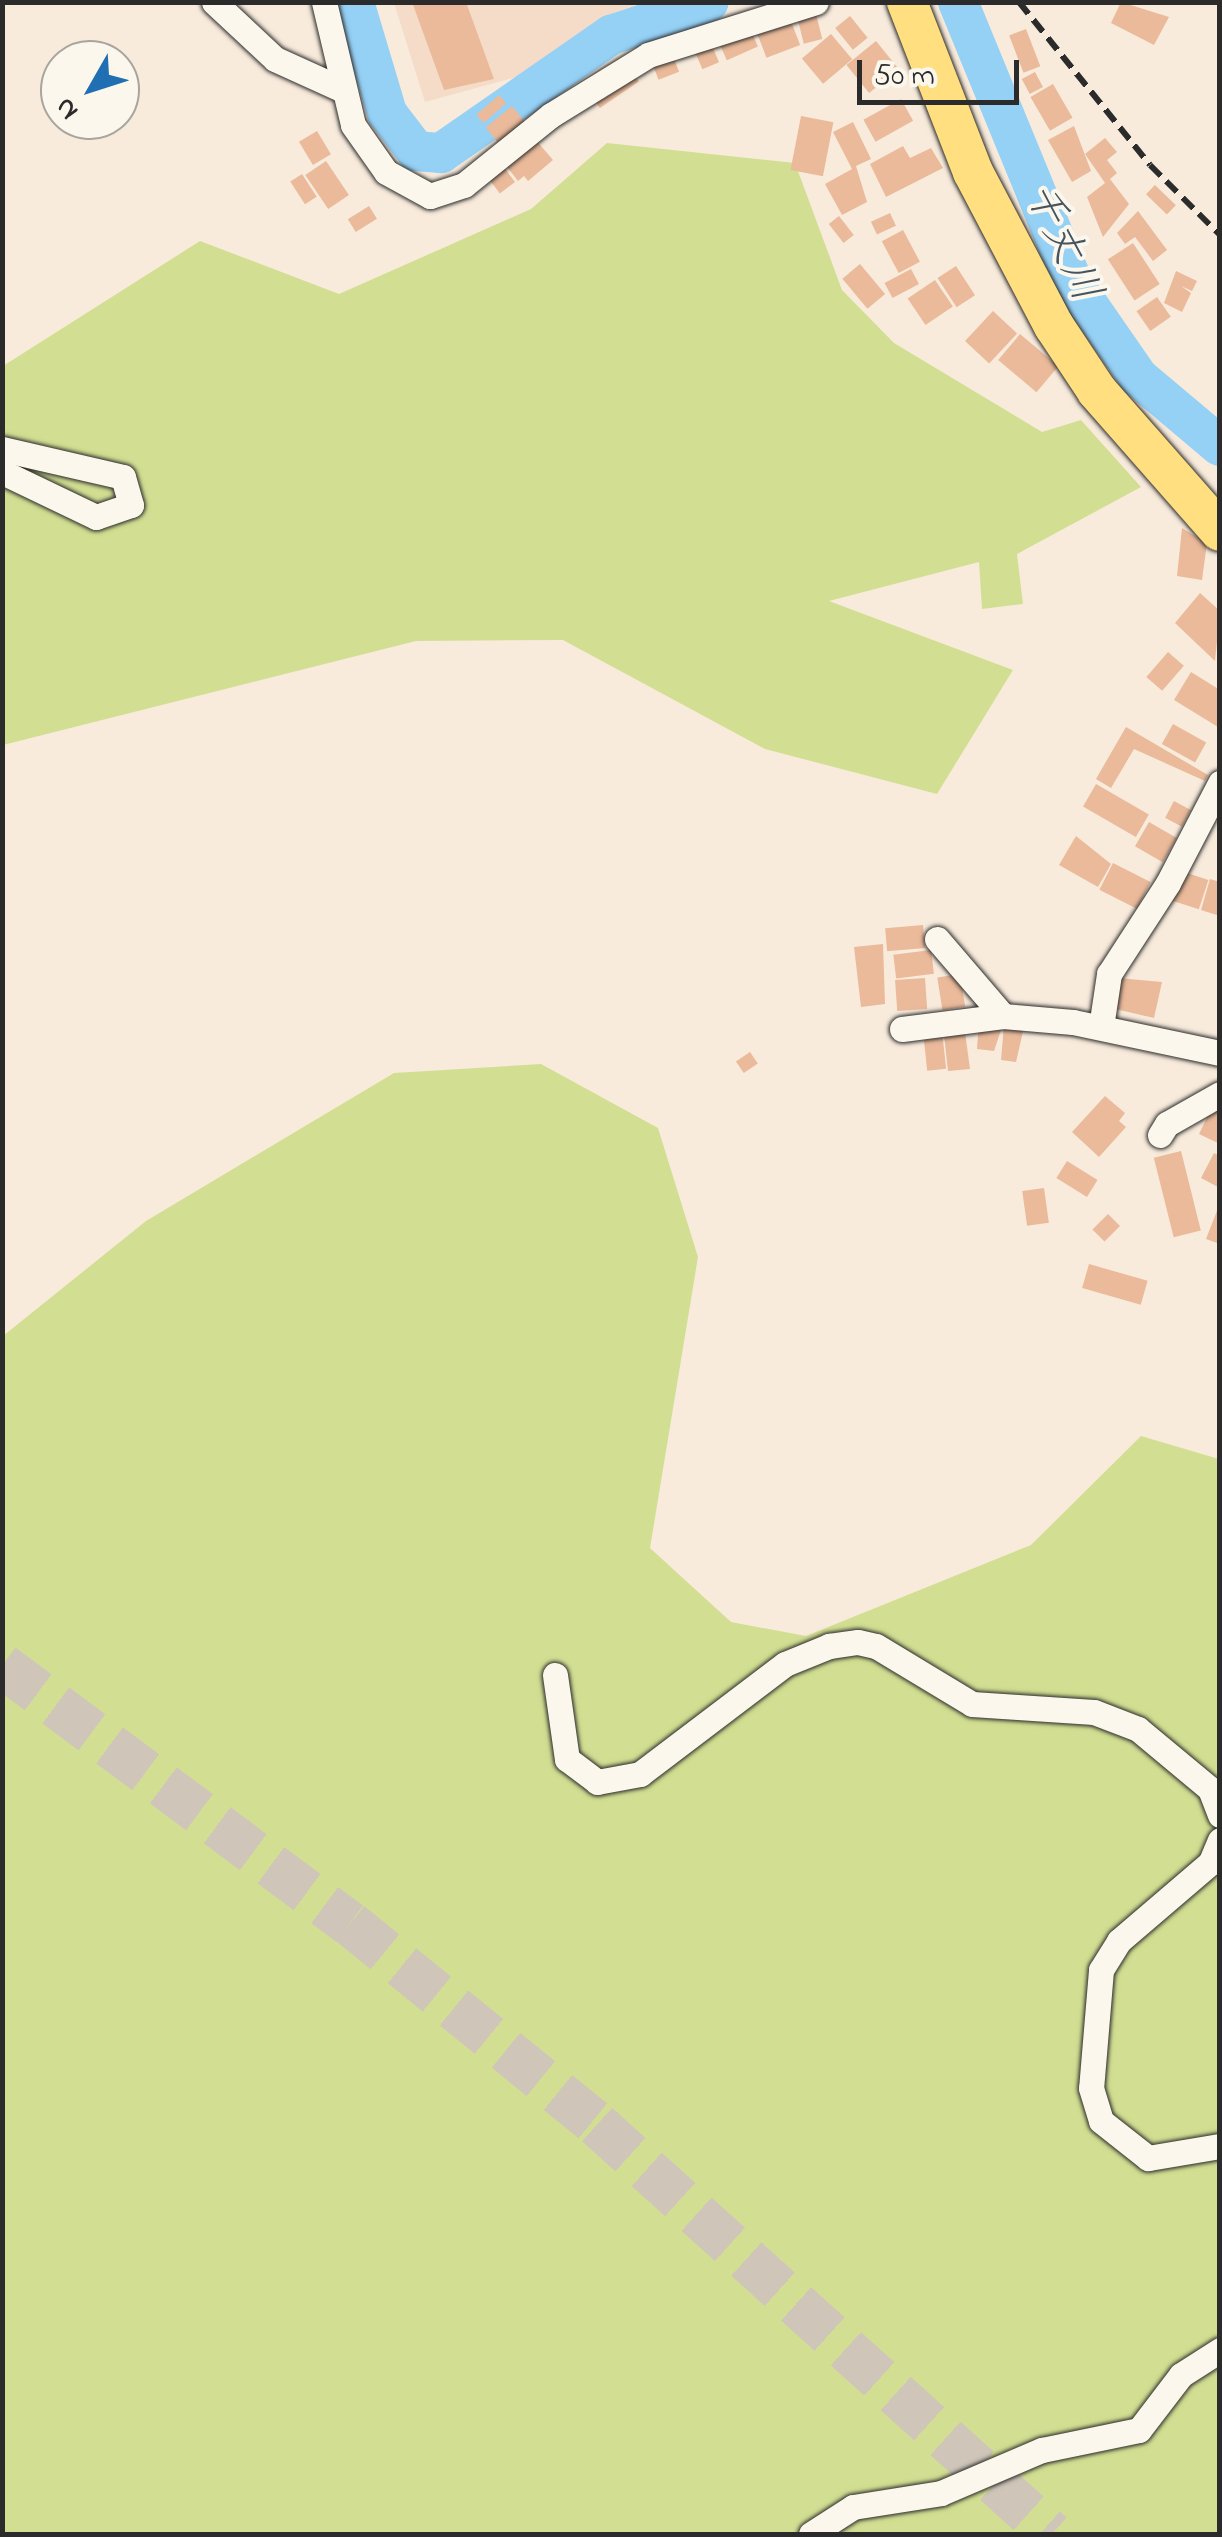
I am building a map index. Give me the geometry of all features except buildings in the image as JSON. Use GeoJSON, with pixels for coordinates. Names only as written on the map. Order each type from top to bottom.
{"type":"FeatureCollection","features":[{"type":"Feature","properties":{"kind":"highway"},"geometry":{"type":"LineString","coordinates":[[907,2],[973,172],[1054,326],[1097,392],[1220,532]]}},
{"type":"Feature","properties":{"kind":"street"},"geometry":{"type":"LineString","coordinates":[[214,2],[275,59],[340,88]]}},
{"type":"Feature","properties":{"kind":"street"},"geometry":{"type":"LineString","coordinates":[[324,2],[340,88],[370,153],[396,180],[430,196],[464,185],[550,115],[648,55],[816,2]]}},
{"type":"Feature","properties":{"kind":"street"},"geometry":{"type":"LineString","coordinates":[[2,449],[123,477],[130,505],[96,517],[2,472]]}},
{"type":"Feature","properties":{"kind":"street"},"geometry":{"type":"LineString","coordinates":[[1101,1027],[1109,974],[1168,883],[1220,783]]}},
{"type":"Feature","properties":{"kind":"street"},"geometry":{"type":"LineString","coordinates":[[937,938],[1004,1016]]}},
{"type":"Feature","properties":{"kind":"street"},"geometry":{"type":"LineString","coordinates":[[902,1029],[1004,1016],[1101,1027],[1220,1053]]}},
{"type":"Feature","properties":{"kind":"street"},"geometry":{"type":"LineString","coordinates":[[1160,1135],[1167,1124],[1220,1094]]}},
{"type":"Feature","properties":{"kind":"street"},"geometry":{"type":"LineString","coordinates":[[556,1675],[567,1759],[597,1782],[640,1774],[786,1664],[858,1642],[876,1646],[972,1704],[1094,1712],[1138,1728],[1210,1789],[1220,1815]]}},
{"type":"Feature","properties":{"kind":"street"},"geometry":{"type":"LineString","coordinates":[[1220,1840],[1210,1863],[1119,1941],[1102,1970],[1091,2088],[1101,2121],[1148,2158],[1220,2146]]}},
{"type":"Feature","properties":{"kind":"street"},"geometry":{"type":"LineString","coordinates":[[811,2534],[872,2502],[941,2493],[1042,2450],[1139,2430],[1182,2374],[1220,2350]]}},
{"type":"Feature","properties":{"kind":"shaded area"},"geometry":{"type":"Polygon","coordinates":[[[394,3],[641,3],[611,14],[516,77],[425,102],[394,3]]]}},
{"type":"Feature","properties":{"kind":"green space"},"geometry":{"type":"Polygon","coordinates":[[[607,143],[795,163],[842,290],[894,343],[1042,432],[1081,420],[1141,487],[1017,554],[1023,604],[982,609],[979,562],[829,601],[1013,670],[937,794],[765,749],[563,640],[416,641],[3,745],[3,366],[200,241],[339,294],[531,209],[607,143]]]}},
{"type":"Feature","properties":{"kind":"green space"},"geometry":{"type":"Polygon","coordinates":[[[541,1064],[658,1128],[698,1257],[650,1548],[731,1622],[806,1636],[1031,1545],[1141,1436],[1219,1459],[1219,2534],[3,2534],[3,1336],[146,1221],[394,1073],[541,1064]]]}},
{"type":"Feature","properties":{"kind":"waterway","name":"千丈川"},"geometry":{"type":"LineString","coordinates":[[354,2],[387,113],[416,151],[441,153],[611,35],[709,2]]}},
{"type":"Feature","properties":{"kind":"waterway","name":"千丈川"},"geometry":{"type":"LineString","coordinates":[[958,2],[1073,283],[1138,377],[1220,446]]}},
{"type":"Feature","properties":{"kind":"tunnel"},"geometry":{"type":"LineString","coordinates":[[2,1665],[350,1923],[597,2124],[1052,2534]]}},
{"type":"Feature","properties":{"kind":"railway"},"geometry":{"type":"LineString","coordinates":[[1019,2],[1150,165],[1220,235]]}}]}
